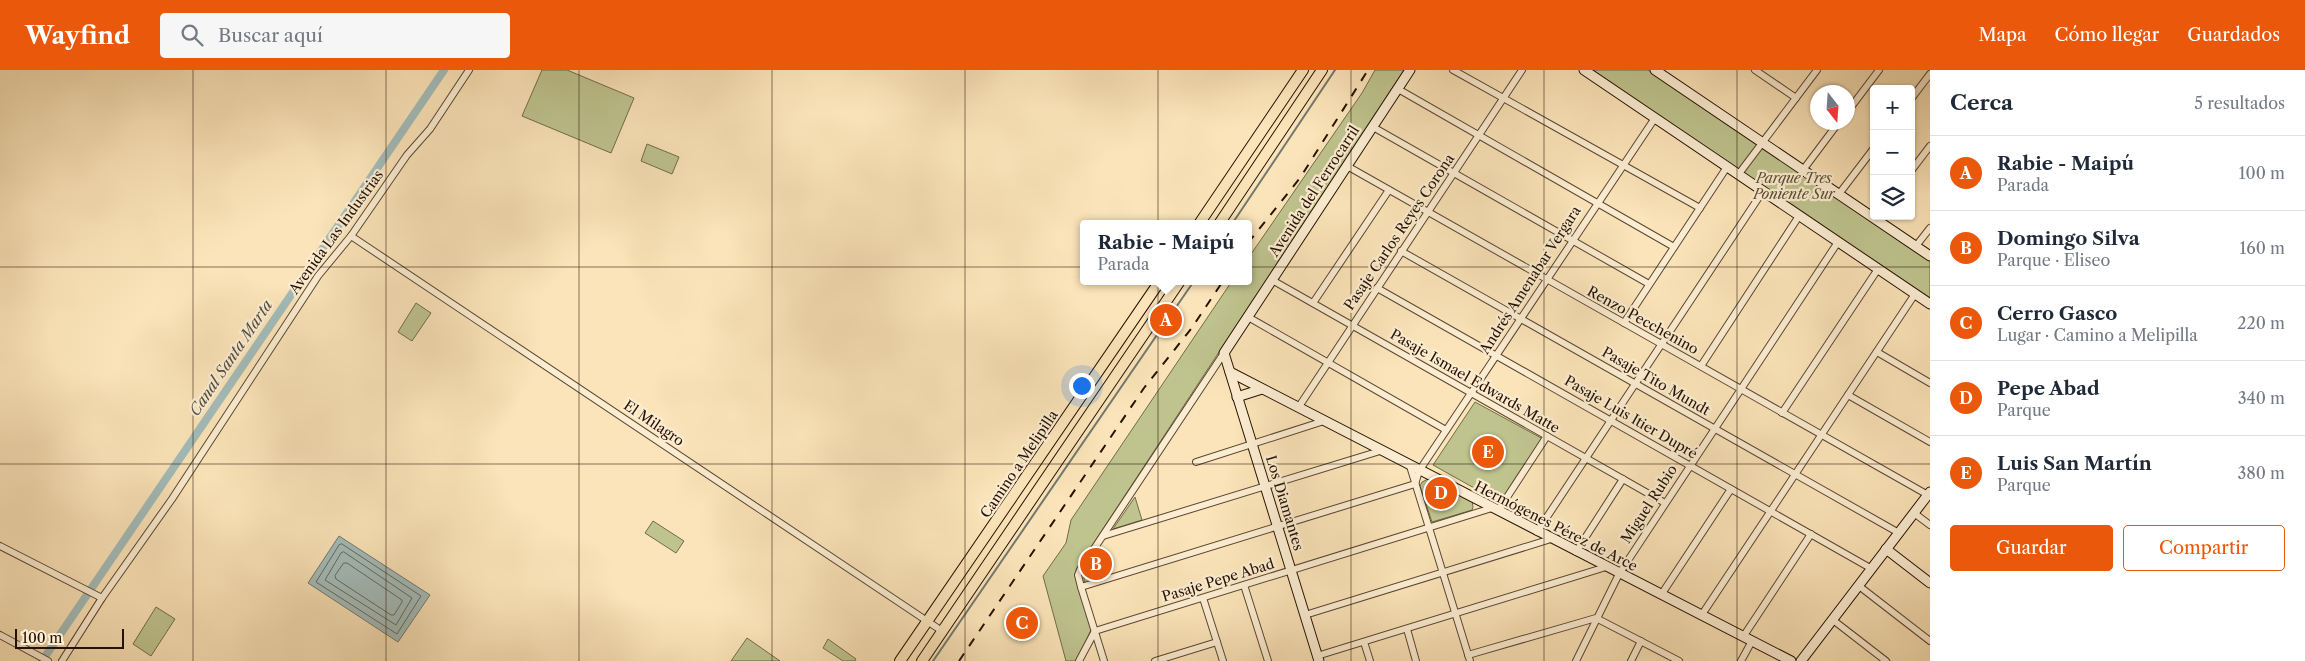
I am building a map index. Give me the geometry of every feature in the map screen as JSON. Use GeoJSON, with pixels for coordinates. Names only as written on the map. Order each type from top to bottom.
{"type":"FeatureCollection","features":[{"type":"Feature","properties":{"kind":"main road"},"geometry":{"type":"LineString","coordinates":[[1202,220],[1303,70]]}},
{"type":"Feature","properties":{"kind":"main road"},"geometry":{"type":"LineString","coordinates":[[1222,220],[1322,70]]}},
{"type":"Feature","properties":{"kind":"main road","name":"Camino a Melipilla"},"geometry":{"type":"LineString","coordinates":[[900,661],[1157,285]]}},
{"type":"Feature","properties":{"kind":"main road"},"geometry":{"type":"LineString","coordinates":[[922,661],[1177,285]]}},
{"type":"Feature","properties":{"kind":"main road"},"geometry":{"type":"LineString","coordinates":[[1111,353],[1124,363]]}},
{"type":"Feature","properties":{"kind":"main road"},"geometry":{"type":"LineString","coordinates":[[1071,412],[1085,422]]}},
{"type":"Feature","properties":{"kind":"main road"},"geometry":{"type":"LineString","coordinates":[[981,543],[996,552]]}},
{"type":"Feature","properties":{"kind":"street","name":"Avenida Las Industrias"},"geometry":{"type":"LineString","coordinates":[[62,661],[102,598],[172,500],[318,276],[351,236],[407,155],[430,130],[469,70]]}},
{"type":"Feature","properties":{"kind":"street","name":"Avenida del Ferrocarril"},"geometry":{"type":"LineString","coordinates":[[1224,353],[1410,70]]}},
{"type":"Feature","properties":{"kind":"street"},"geometry":{"type":"LineString","coordinates":[[1453,70],[1621,166],[1700,208]]}},
{"type":"Feature","properties":{"kind":"street","name":"Pasaje Carlos Reyes Corona"},"geometry":{"type":"LineString","coordinates":[[1298,408],[1522,70]]}},
{"type":"Feature","properties":{"kind":"street"},"geometry":{"type":"LineString","coordinates":[[1584,70],[1930,304]]}},
{"type":"Feature","properties":{"kind":"street"},"geometry":{"type":"LineString","coordinates":[[1655,70],[1870,213]]}},
{"type":"Feature","properties":{"kind":"street"},"geometry":{"type":"LineString","coordinates":[[1755,70],[1796,98]]}},
{"type":"Feature","properties":{"kind":"street"},"geometry":{"type":"LineString","coordinates":[[1738,175],[1817,70]]}},
{"type":"Feature","properties":{"kind":"street"},"geometry":{"type":"LineString","coordinates":[[1855,102],[1879,70]]}},
{"type":"Feature","properties":{"kind":"street"},"geometry":{"type":"LineString","coordinates":[[1915,94],[1930,74],[1925,70]]}},
{"type":"Feature","properties":{"kind":"street"},"geometry":{"type":"LineString","coordinates":[[1398,89],[1674,247]]}},
{"type":"Feature","properties":{"kind":"street","name":"Andrés Amenabar Vergara"},"geometry":{"type":"LineString","coordinates":[[1415,484],[1419,471],[1654,118]]}},
{"type":"Feature","properties":{"kind":"street"},"geometry":{"type":"LineString","coordinates":[[1373,127],[1649,284]]}},
{"type":"Feature","properties":{"kind":"street"},"geometry":{"type":"LineString","coordinates":[[1803,170],[1833,130]]}},
{"type":"Feature","properties":{"kind":"street"},"geometry":{"type":"LineString","coordinates":[[1915,166],[1930,146]]}},
{"type":"Feature","properties":{"kind":"street"},"geometry":{"type":"LineString","coordinates":[[1839,194],[1870,153]]}},
{"type":"Feature","properties":{"kind":"street","name":"Renzo Pecchenino"},"geometry":{"type":"LineString","coordinates":[[1347,166],[1740,389],[1929,493]]}},
{"type":"Feature","properties":{"kind":"street"},"geometry":{"type":"LineString","coordinates":[[1624,323],[1726,167]]}},
{"type":"Feature","properties":{"kind":"street"},"geometry":{"type":"LineString","coordinates":[[1313,303],[1389,190]]}},
{"type":"Feature","properties":{"kind":"street"},"geometry":{"type":"LineString","coordinates":[[1537,532],[1763,192]]}},
{"type":"Feature","properties":{"kind":"street"},"geometry":{"type":"LineString","coordinates":[[1700,366],[1799,216]]}},
{"type":"Feature","properties":{"kind":"street"},"geometry":{"type":"LineString","coordinates":[[1880,220],[1930,256]]}},
{"type":"Feature","properties":{"kind":"street"},"geometry":{"type":"LineString","coordinates":[[1916,246],[1930,228]]}},
{"type":"Feature","properties":{"kind":"street","name":"El Milagro"},"geometry":{"type":"LineString","coordinates":[[351,236],[942,632]]}},
{"type":"Feature","properties":{"kind":"street","name":"Miguel Rubio"},"geometry":{"type":"LineString","coordinates":[[1576,661],[1619,574],[1838,242]]}},
{"type":"Feature","properties":{"kind":"street","name":"Pasaje Tito Mundt"},"geometry":{"type":"LineString","coordinates":[[1401,252],[1899,533]]}},
{"type":"Feature","properties":{"kind":"street"},"geometry":{"type":"LineString","coordinates":[[1782,412],[1878,269]]}},
{"type":"Feature","properties":{"kind":"street","name":"Pasaje Ismael Edwards Matte"},"geometry":{"type":"LineString","coordinates":[[1272,280],[1665,503]]}},
{"type":"Feature","properties":{"kind":"street","name":"Pasaje Luis Itier Dupré"},"geometry":{"type":"LineString","coordinates":[[1377,288],[1872,569]]}},
{"type":"Feature","properties":{"kind":"street"},"geometry":{"type":"LineString","coordinates":[[1701,616],[1915,294]]}},
{"type":"Feature","properties":{"kind":"street"},"geometry":{"type":"LineString","coordinates":[[1248,317],[1446,430]]}},
{"type":"Feature","properties":{"kind":"street"},"geometry":{"type":"LineString","coordinates":[[1876,352],[1930,383]]}},
{"type":"Feature","properties":{"kind":"street"},"geometry":{"type":"LineString","coordinates":[[1104,661],[1078,575],[1224,353]]}},
{"type":"Feature","properties":{"kind":"street","name":"Los Diamantes"},"geometry":{"type":"LineString","coordinates":[[1224,353],[1318,659]]}},
{"type":"Feature","properties":{"kind":"street","name":"Hermógenes Pérez de Arce"},"geometry":{"type":"LineString","coordinates":[[1230,372],[1790,661]]}},
{"type":"Feature","properties":{"kind":"street"},"geometry":{"type":"LineString","coordinates":[[1238,397],[1262,389]]}},
{"type":"Feature","properties":{"kind":"street"},"geometry":{"type":"LineString","coordinates":[[1848,395],[1930,442]]}},
{"type":"Feature","properties":{"kind":"street"},"geometry":{"type":"LineString","coordinates":[[1196,462],[1324,422]]}},
{"type":"Feature","properties":{"kind":"street"},"geometry":{"type":"LineString","coordinates":[[1495,510],[1547,436]]}},
{"type":"Feature","properties":{"kind":"street"},"geometry":{"type":"LineString","coordinates":[[1103,536],[1380,450]]}},
{"type":"Feature","properties":{"kind":"street"},"geometry":{"type":"LineString","coordinates":[[1410,466],[1469,658],[1596,618],[1679,661]]}},
{"type":"Feature","properties":{"kind":"street"},"geometry":{"type":"LineString","coordinates":[[1576,552],[1623,479]]}},
{"type":"Feature","properties":{"kind":"street"},"geometry":{"type":"LineString","coordinates":[[1081,587],[1415,484]]}},
{"type":"Feature","properties":{"kind":"street"},"geometry":{"type":"LineString","coordinates":[[1661,595],[1731,489]]}},
{"type":"Feature","properties":{"kind":"street"},"geometry":{"type":"LineString","coordinates":[[1801,661],[1929,493]]}},
{"type":"Feature","properties":{"kind":"street","name":"Pasaje Pepe Abad"},"geometry":{"type":"LineString","coordinates":[[1095,631],[1429,528],[1495,510]]}},
{"type":"Feature","properties":{"kind":"street"},"geometry":{"type":"LineString","coordinates":[[1914,513],[1930,525]]}},
{"type":"Feature","properties":{"kind":"street"},"geometry":{"type":"LineString","coordinates":[[1741,661],[1747,639],[1811,534]]}},
{"type":"Feature","properties":{"kind":"street"},"geometry":{"type":"LineString","coordinates":[[1305,614],[1551,539]]}},
{"type":"Feature","properties":{"kind":"street"},"geometry":{"type":"LineString","coordinates":[[0,546],[79,584],[102,598]]}},
{"type":"Feature","properties":{"kind":"street"},"geometry":{"type":"LineString","coordinates":[[1886,549],[1930,582]]}},
{"type":"Feature","properties":{"kind":"street"},"geometry":{"type":"LineString","coordinates":[[1318,659],[1364,642],[1606,567]]}},
{"type":"Feature","properties":{"kind":"street"},"geometry":{"type":"LineString","coordinates":[[1244,585],[1268,661]]}},
{"type":"Feature","properties":{"kind":"street"},"geometry":{"type":"LineString","coordinates":[[1858,586],[1930,641]]}},
{"type":"Feature","properties":{"kind":"street"},"geometry":{"type":"LineString","coordinates":[[1203,598],[1223,661]]}},
{"type":"Feature","properties":{"kind":"street"},"geometry":{"type":"LineString","coordinates":[[1833,620],[1886,661]]}},
{"type":"Feature","properties":{"kind":"street"},"geometry":{"type":"LineString","coordinates":[[1406,629],[1416,661]]}},
{"type":"Feature","properties":{"kind":"street"},"geometry":{"type":"LineString","coordinates":[[1079,661],[1095,631]]}},
{"type":"Feature","properties":{"kind":"street"},"geometry":{"type":"LineString","coordinates":[[0,635],[36,653],[47,661]]}},
{"type":"Feature","properties":{"kind":"street"},"geometry":{"type":"LineString","coordinates":[[1631,661],[1641,641]]}},
{"type":"Feature","properties":{"kind":"street"},"geometry":{"type":"LineString","coordinates":[[1155,661],[1217,642]]}},
{"type":"Feature","properties":{"kind":"street"},"geometry":{"type":"LineString","coordinates":[[1364,642],[1370,661]]}},
{"type":"Feature","properties":{"kind":"green space"},"geometry":{"type":"Polygon","coordinates":[[[542,70],[567,70],[634,98],[611,153],[522,116],[542,70]]]}},
{"type":"Feature","properties":{"kind":"green space"},"geometry":{"type":"Polygon","coordinates":[[[1375,70],[1404,70],[1076,570],[1092,628],[1076,661],[1066,661],[1043,576],[1066,543],[1071,520],[1229,285],[1252,285],[1252,253],[1362,93],[1375,70]]]}},
{"type":"Feature","properties":{"kind":"green space","name":"Parque Tres Poniente Sur"},"geometry":{"type":"Polygon","coordinates":[[[1591,70],[1648,70],[1870,218],[1870,220],[1873,220],[1930,258],[1930,298],[1591,70]]]}},
{"type":"Feature","properties":{"kind":"green space"},"geometry":{"type":"Polygon","coordinates":[[[647,144],[679,157],[672,174],[641,161],[647,144]]]}},
{"type":"Feature","properties":{"kind":"green space"},"geometry":{"type":"Polygon","coordinates":[[[416,303],[431,313],[412,341],[398,332],[416,303]]]}},
{"type":"Feature","properties":{"kind":"green space"},"geometry":{"type":"Polygon","coordinates":[[[1475,402],[1543,439],[1501,503],[1433,465],[1475,402]]]}},
{"type":"Feature","properties":{"kind":"green space"},"geometry":{"type":"Polygon","coordinates":[[[1430,478],[1472,500],[1472,510],[1432,522],[1420,486],[1422,482],[1430,478]]]}},
{"type":"Feature","properties":{"kind":"green space"},"geometry":{"type":"Polygon","coordinates":[[[1135,497],[1142,520],[1113,529],[1135,497]]]}},
{"type":"Feature","properties":{"kind":"green space"},"geometry":{"type":"Polygon","coordinates":[[[653,521],[684,541],[676,553],[645,533],[653,521]]]}},
{"type":"Feature","properties":{"kind":"green space"},"geometry":{"type":"Polygon","coordinates":[[[1098,553],[1105,577],[1085,584],[1083,574],[1098,553]]]}},
{"type":"Feature","properties":{"kind":"green space"},"geometry":{"type":"Polygon","coordinates":[[[156,607],[175,619],[151,656],[133,644],[156,607]]]}},
{"type":"Feature","properties":{"kind":"green space"},"geometry":{"type":"Polygon","coordinates":[[[747,638],[780,661],[731,661],[747,638]]]}},
{"type":"Feature","properties":{"kind":"green space"},"geometry":{"type":"Polygon","coordinates":[[[828,639],[856,659],[855,661],[843,661],[823,648],[828,639]]]}},
{"type":"Feature","properties":{"kind":"water"},"geometry":{"type":"Polygon","coordinates":[[[339,536],[430,595],[398,642],[308,583],[339,536]]]}},
{"type":"Feature","properties":{"kind":"waterway","name":"Canal Santa Marta"},"geometry":{"type":"LineString","coordinates":[[42,661],[444,70]]}},
{"type":"Feature","properties":{"kind":"waterway"},"geometry":{"type":"LineString","coordinates":[[1235,220],[1335,70]]}},
{"type":"Feature","properties":{"kind":"waterway"},"geometry":{"type":"LineString","coordinates":[[933,661],[1191,285]]}},
{"type":"Feature","properties":{"kind":"railway"},"geometry":{"type":"LineString","coordinates":[[1252,238],[1300,178],[1368,70]]}},
{"type":"Feature","properties":{"kind":"railway"},"geometry":{"type":"LineString","coordinates":[[959,661],[1144,388],[1191,329],[1220,285]]}},
{"type":"Feature","properties":{"kind":"place","name":"Rabie - Maipú"},"geometry":{"type":"Point","coordinates":[1166,320]}},
{"type":"Feature","properties":{"kind":"place","name":"Luis San Martín"},"geometry":{"type":"Point","coordinates":[1488,452]}},
{"type":"Feature","properties":{"kind":"place","name":"Pepe Abad"},"geometry":{"type":"Point","coordinates":[1441,493]}},
{"type":"Feature","properties":{"kind":"place","name":"Domingo Silva"},"geometry":{"type":"Point","coordinates":[1096,564]}},
{"type":"Feature","properties":{"kind":"place","name":"Cerro Gasco"},"geometry":{"type":"Point","coordinates":[1022,623]}}]}
